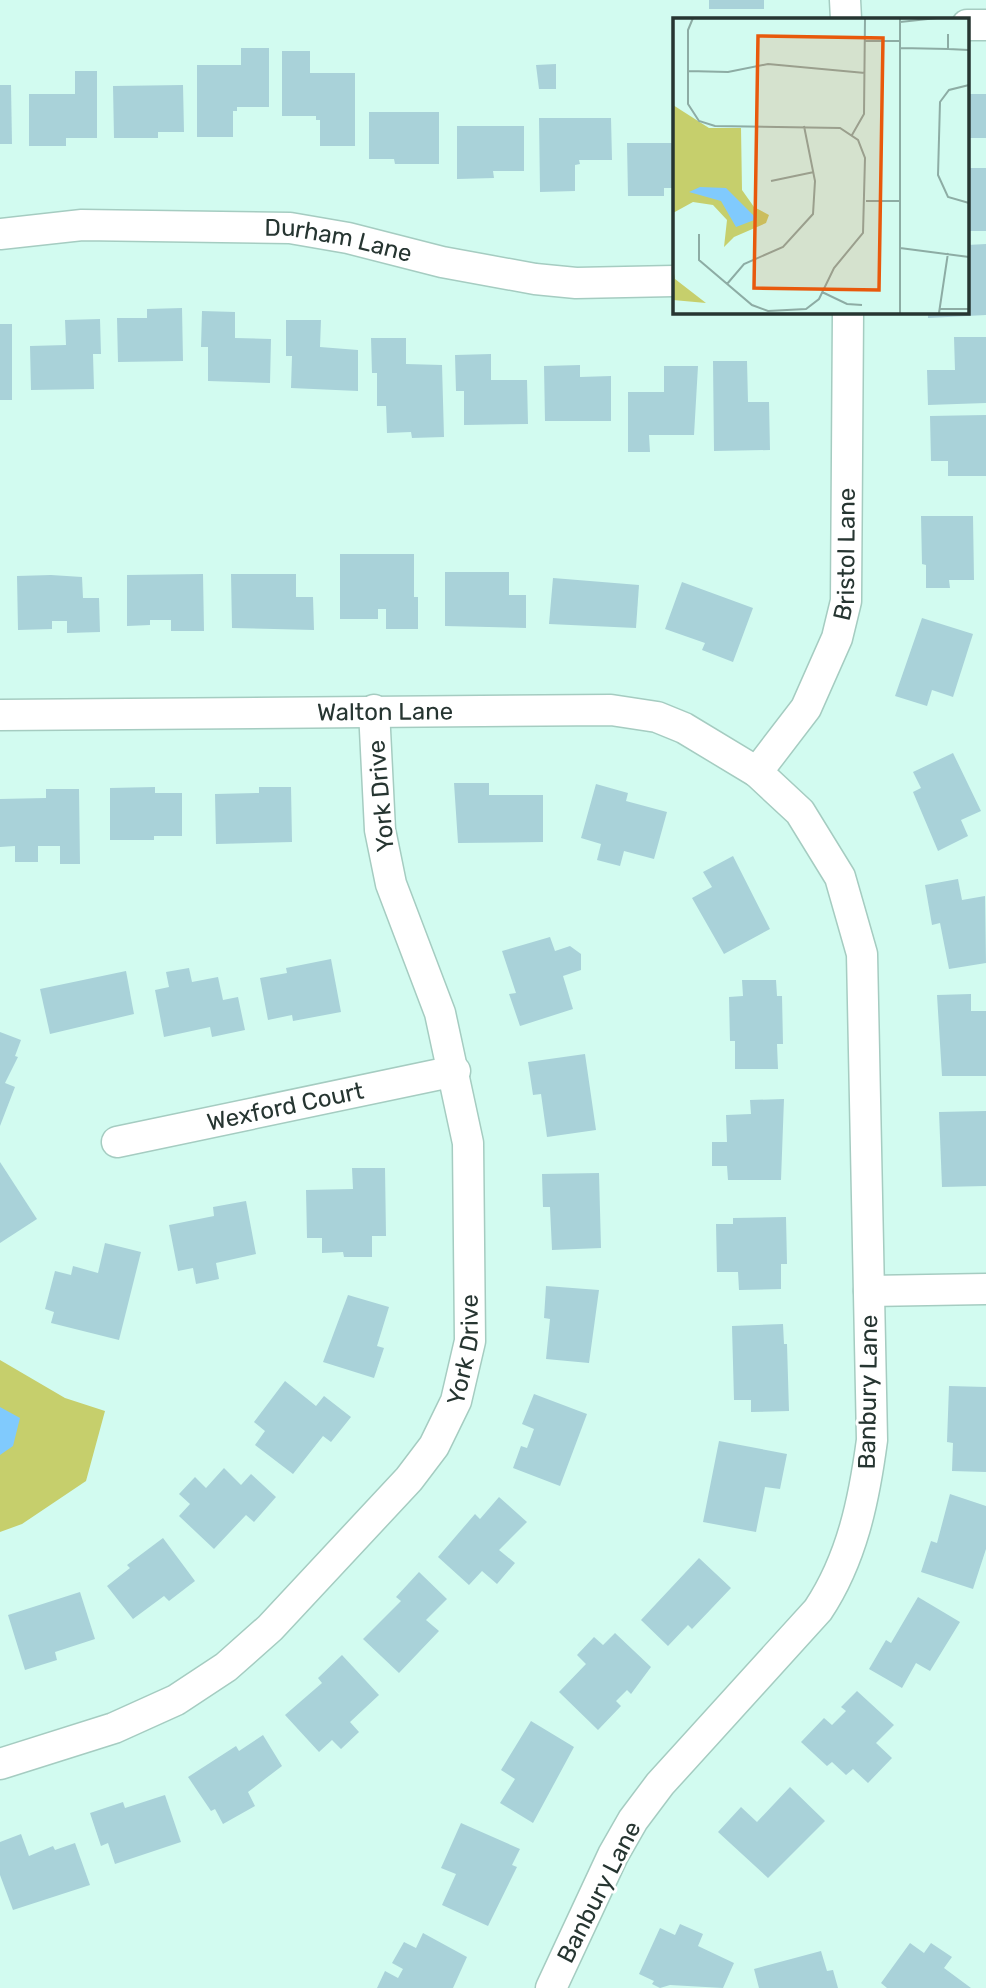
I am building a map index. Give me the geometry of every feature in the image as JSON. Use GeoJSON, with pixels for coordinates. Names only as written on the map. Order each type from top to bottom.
{"type":"FeatureCollection","features":[{"type":"Feature","properties":{"kind":"street"},"geometry":{"type":"LineString","coordinates":[[845,0],[846,18]]}},
{"type":"Feature","properties":{"kind":"street"},"geometry":{"type":"LineString","coordinates":[[968,25],[986,25]]}},
{"type":"Feature","properties":{"kind":"street","name":"Durham Lane"},"geometry":{"type":"LineString","coordinates":[[0,234],[82,225],[290,228],[442,262],[535,279],[576,283],[673,281]]}},
{"type":"Feature","properties":{"kind":"street","name":"Bristol Lane"},"geometry":{"type":"LineString","coordinates":[[757,772],[806,708],[837,638],[846,601],[848,313]]}},
{"type":"Feature","properties":{"kind":"street","name":"York Drive"},"geometry":{"type":"LineString","coordinates":[[0,1764],[114,1728],[176,1700],[226,1667],[279,1618],[409,1479],[434,1446],[456,1401],[470,1341],[468,1143],[455,1071],[440,1013],[391,884],[380,830],[374,710]]}},
{"type":"Feature","properties":{"kind":"street","name":"Walton Lane"},"geometry":{"type":"LineString","coordinates":[[0,715],[611,710],[657,717],[684,728],[757,772]]}},
{"type":"Feature","properties":{"kind":"street","name":"Banbury Lane"},"geometry":{"type":"LineString","coordinates":[[551,1988],[613,1855],[633,1820],[660,1784],[818,1610],[835,1584],[866,1489],[872,1440],[862,954],[840,877],[800,812],[757,772]]}},
{"type":"Feature","properties":{"kind":"street","name":"Wexford Court"},"geometry":{"type":"LineString","coordinates":[[117,1142],[455,1071]]}},
{"type":"Feature","properties":{"kind":"street"},"geometry":{"type":"LineString","coordinates":[[869,1291],[986,1289]]}},
{"type":"Feature","properties":{"kind":"green space"},"geometry":{"type":"Polygon","coordinates":[[[0,1360],[65,1398],[105,1411],[86,1481],[22,1524],[0,1532],[0,1360]]]}},
{"type":"Feature","properties":{"kind":"water"},"geometry":{"type":"Polygon","coordinates":[[[0,1407],[20,1418],[13,1446],[0,1455],[0,1407]]]}},
{"type":"Feature","properties":{"kind":"building"},"geometry":{"type":"Polygon","coordinates":[[[709,0],[764,0],[764,9],[709,9],[709,0]]]}},
{"type":"Feature","properties":{"kind":"building"},"geometry":{"type":"Polygon","coordinates":[[[241,48],[269,48],[269,107],[237,107],[237,111],[233,111],[233,137],[197,137],[197,65],[241,65],[241,48]]]}},
{"type":"Feature","properties":{"kind":"building"},"geometry":{"type":"Polygon","coordinates":[[[282,51],[310,51],[310,73],[355,73],[355,146],[320,146],[320,120],[316,120],[316,116],[282,116],[282,51]]]}},
{"type":"Feature","properties":{"kind":"building"},"geometry":{"type":"Polygon","coordinates":[[[556,64],[556,89],[539,89],[536,65],[556,64]]]}},
{"type":"Feature","properties":{"kind":"building"},"geometry":{"type":"Polygon","coordinates":[[[75,71],[97,71],[97,138],[66,138],[66,146],[29,146],[29,94],[75,94],[75,71]]]}},
{"type":"Feature","properties":{"kind":"building"},"geometry":{"type":"Polygon","coordinates":[[[0,85],[11,85],[12,144],[0,144],[0,85]]]}},
{"type":"Feature","properties":{"kind":"building"},"geometry":{"type":"Polygon","coordinates":[[[183,85],[184,132],[158,132],[158,138],[114,138],[113,86],[183,85]]]}},
{"type":"Feature","properties":{"kind":"building"},"geometry":{"type":"Polygon","coordinates":[[[968,94],[986,94],[986,138],[968,138],[968,94]]]}},
{"type":"Feature","properties":{"kind":"building"},"geometry":{"type":"Polygon","coordinates":[[[369,112],[439,112],[439,164],[395,164],[394,159],[369,159],[369,112]]]}},
{"type":"Feature","properties":{"kind":"building"},"geometry":{"type":"Polygon","coordinates":[[[539,118],[611,118],[612,160],[579,160],[580,164],[575,165],[575,191],[540,192],[539,118]]]}},
{"type":"Feature","properties":{"kind":"building"},"geometry":{"type":"Polygon","coordinates":[[[457,126],[524,126],[524,171],[493,171],[494,178],[457,179],[457,126]]]}},
{"type":"Feature","properties":{"kind":"building"},"geometry":{"type":"Polygon","coordinates":[[[627,143],[673,143],[673,188],[664,188],[664,196],[628,196],[627,143]]]}},
{"type":"Feature","properties":{"kind":"building"},"geometry":{"type":"Polygon","coordinates":[[[968,168],[986,168],[986,231],[968,231],[968,168]]]}},
{"type":"Feature","properties":{"kind":"building"},"geometry":{"type":"Polygon","coordinates":[[[986,244],[986,315],[928,318],[928,313],[968,313],[968,245],[986,244]]]}},
{"type":"Feature","properties":{"kind":"building"},"geometry":{"type":"Polygon","coordinates":[[[182,308],[183,361],[118,362],[117,318],[147,318],[147,309],[182,308]]]}},
{"type":"Feature","properties":{"kind":"building"},"geometry":{"type":"Polygon","coordinates":[[[202,311],[235,312],[235,338],[271,339],[270,383],[208,381],[208,347],[201,347],[202,311]]]}},
{"type":"Feature","properties":{"kind":"building"},"geometry":{"type":"Polygon","coordinates":[[[100,319],[101,354],[93,354],[94,389],[31,390],[30,346],[66,345],[65,320],[100,319]]]}},
{"type":"Feature","properties":{"kind":"building"},"geometry":{"type":"Polygon","coordinates":[[[286,320],[321,320],[320,347],[358,350],[358,391],[291,388],[292,356],[286,356],[286,320]]]}},
{"type":"Feature","properties":{"kind":"building"},"geometry":{"type":"Polygon","coordinates":[[[0,324],[12,324],[12,400],[0,400],[0,324]]]}},
{"type":"Feature","properties":{"kind":"building"},"geometry":{"type":"Polygon","coordinates":[[[954,337],[986,337],[986,403],[928,405],[927,370],[955,370],[954,337]]]}},
{"type":"Feature","properties":{"kind":"building"},"geometry":{"type":"Polygon","coordinates":[[[371,338],[406,338],[406,364],[442,365],[444,437],[412,438],[411,432],[387,433],[386,406],[377,406],[377,373],[372,373],[371,338]]]}},
{"type":"Feature","properties":{"kind":"building"},"geometry":{"type":"Polygon","coordinates":[[[491,354],[491,380],[527,380],[528,424],[464,425],[464,391],[456,391],[455,355],[491,354]]]}},
{"type":"Feature","properties":{"kind":"building"},"geometry":{"type":"Polygon","coordinates":[[[713,361],[747,361],[748,402],[769,402],[770,450],[714,451],[713,361]]]}},
{"type":"Feature","properties":{"kind":"building"},"geometry":{"type":"Polygon","coordinates":[[[580,365],[580,377],[611,376],[611,421],[545,421],[544,366],[580,365]]]}},
{"type":"Feature","properties":{"kind":"building"},"geometry":{"type":"Polygon","coordinates":[[[664,366],[698,366],[694,435],[649,435],[650,452],[628,452],[628,392],[664,392],[664,366]]]}},
{"type":"Feature","properties":{"kind":"building"},"geometry":{"type":"Polygon","coordinates":[[[986,415],[986,476],[948,476],[948,461],[931,461],[930,416],[986,415]]]}},
{"type":"Feature","properties":{"kind":"building"},"geometry":{"type":"Polygon","coordinates":[[[921,516],[973,516],[974,580],[949,580],[950,588],[926,588],[926,565],[922,564],[921,516]]]}},
{"type":"Feature","properties":{"kind":"building"},"geometry":{"type":"Polygon","coordinates":[[[340,554],[414,554],[414,597],[418,597],[418,629],[386,629],[386,609],[378,609],[378,619],[340,619],[340,554]]]}},
{"type":"Feature","properties":{"kind":"building"},"geometry":{"type":"Polygon","coordinates":[[[445,572],[509,572],[509,595],[526,595],[526,628],[445,626],[445,572]]]}},
{"type":"Feature","properties":{"kind":"building"},"geometry":{"type":"Polygon","coordinates":[[[203,574],[204,631],[171,631],[171,620],[150,620],[150,625],[127,626],[127,575],[203,574]]]}},
{"type":"Feature","properties":{"kind":"building"},"geometry":{"type":"Polygon","coordinates":[[[231,574],[296,574],[296,597],[313,597],[314,630],[232,628],[231,574]]]}},
{"type":"Feature","properties":{"kind":"building"},"geometry":{"type":"Polygon","coordinates":[[[17,576],[82,577],[83,598],[99,598],[100,632],[67,633],[67,621],[52,621],[52,629],[18,630],[17,576]]]}},
{"type":"Feature","properties":{"kind":"building"},"geometry":{"type":"Polygon","coordinates":[[[553,578],[639,585],[636,628],[549,624],[553,578]]]}},
{"type":"Feature","properties":{"kind":"building"},"geometry":{"type":"Polygon","coordinates":[[[682,582],[753,608],[733,662],[702,650],[705,643],[665,629],[682,582]]]}},
{"type":"Feature","properties":{"kind":"building"},"geometry":{"type":"Polygon","coordinates":[[[922,618],[973,634],[953,697],[932,690],[927,706],[895,696],[922,618]]]}},
{"type":"Feature","properties":{"kind":"building"},"geometry":{"type":"Polygon","coordinates":[[[953,753],[981,811],[961,820],[968,836],[938,851],[913,792],[921,788],[913,772],[953,753]]]}},
{"type":"Feature","properties":{"kind":"building"},"geometry":{"type":"Polygon","coordinates":[[[454,783],[489,783],[489,795],[543,795],[543,842],[458,843],[454,783]]]}},
{"type":"Feature","properties":{"kind":"building"},"geometry":{"type":"Polygon","coordinates":[[[596,784],[628,793],[626,801],[667,812],[654,859],[624,851],[620,866],[597,860],[601,844],[581,838],[596,784]]]}},
{"type":"Feature","properties":{"kind":"building"},"geometry":{"type":"Polygon","coordinates":[[[155,787],[155,793],[182,793],[182,836],[154,836],[154,840],[110,840],[110,788],[155,787]]]}},
{"type":"Feature","properties":{"kind":"building"},"geometry":{"type":"Polygon","coordinates":[[[259,787],[291,787],[292,842],[216,844],[215,794],[259,793],[259,787]]]}},
{"type":"Feature","properties":{"kind":"building"},"geometry":{"type":"Polygon","coordinates":[[[46,789],[79,789],[80,864],[60,864],[60,846],[38,846],[38,862],[15,862],[15,846],[0,847],[0,799],[46,798],[46,789]]]}},
{"type":"Feature","properties":{"kind":"building"},"geometry":{"type":"Polygon","coordinates":[[[733,856],[770,929],[724,954],[692,898],[712,887],[703,872],[733,856]]]}},
{"type":"Feature","properties":{"kind":"building"},"geometry":{"type":"Polygon","coordinates":[[[958,879],[962,900],[985,896],[986,963],[949,969],[940,923],[932,925],[925,885],[958,879]]]}},
{"type":"Feature","properties":{"kind":"building"},"geometry":{"type":"Polygon","coordinates":[[[550,937],[555,951],[570,946],[581,954],[581,970],[563,976],[573,1009],[520,1026],[509,994],[516,993],[502,951],[550,937]]]}},
{"type":"Feature","properties":{"kind":"building"},"geometry":{"type":"Polygon","coordinates":[[[331,959],[341,1012],[293,1021],[292,1015],[268,1020],[260,978],[287,973],[286,968],[331,959]]]}},
{"type":"Feature","properties":{"kind":"building"},"geometry":{"type":"Polygon","coordinates":[[[189,968],[192,982],[218,977],[223,1000],[238,997],[245,1030],[212,1037],[210,1027],[164,1037],[155,990],[169,987],[166,972],[189,968]]]}},
{"type":"Feature","properties":{"kind":"building"},"geometry":{"type":"Polygon","coordinates":[[[126,971],[134,1014],[50,1034],[40,989],[126,971]]]}},
{"type":"Feature","properties":{"kind":"building"},"geometry":{"type":"Polygon","coordinates":[[[742,980],[776,980],[777,996],[782,996],[783,1044],[777,1044],[778,1069],[735,1069],[735,1041],[730,1041],[729,997],[743,996],[742,980]]]}},
{"type":"Feature","properties":{"kind":"building"},"geometry":{"type":"Polygon","coordinates":[[[971,994],[971,1011],[986,1011],[986,1076],[942,1076],[937,995],[971,994]]]}},
{"type":"Feature","properties":{"kind":"building"},"geometry":{"type":"Polygon","coordinates":[[[0,1032],[21,1040],[15,1056],[18,1057],[5,1083],[15,1087],[0,1126],[0,1032]]]}},
{"type":"Feature","properties":{"kind":"building"},"geometry":{"type":"Polygon","coordinates":[[[585,1054],[596,1130],[547,1137],[541,1094],[533,1095],[528,1062],[585,1054]]]}},
{"type":"Feature","properties":{"kind":"building"},"geometry":{"type":"Polygon","coordinates":[[[784,1099],[781,1180],[728,1180],[727,1166],[712,1166],[712,1142],[727,1142],[726,1115],[751,1114],[750,1100],[784,1099]]]}},
{"type":"Feature","properties":{"kind":"building"},"geometry":{"type":"Polygon","coordinates":[[[986,1111],[986,1186],[942,1187],[939,1112],[986,1111]]]}},
{"type":"Feature","properties":{"kind":"building"},"geometry":{"type":"Polygon","coordinates":[[[0,1162],[37,1219],[0,1243],[0,1162]]]}},
{"type":"Feature","properties":{"kind":"building"},"geometry":{"type":"Polygon","coordinates":[[[352,1168],[385,1168],[386,1236],[372,1236],[372,1257],[344,1257],[343,1252],[322,1253],[322,1238],[307,1238],[306,1190],[353,1189],[352,1168]]]}},
{"type":"Feature","properties":{"kind":"building"},"geometry":{"type":"Polygon","coordinates":[[[599,1173],[601,1248],[552,1250],[550,1207],[543,1207],[542,1174],[599,1173]]]}},
{"type":"Feature","properties":{"kind":"building"},"geometry":{"type":"Polygon","coordinates":[[[246,1201],[256,1254],[216,1263],[219,1279],[196,1284],[193,1268],[178,1271],[169,1225],[214,1216],[213,1207],[246,1201]]]}},
{"type":"Feature","properties":{"kind":"building"},"geometry":{"type":"Polygon","coordinates":[[[786,1217],[787,1264],[781,1264],[781,1289],[739,1290],[738,1272],[717,1272],[716,1224],[733,1224],[733,1218],[786,1217]]]}},
{"type":"Feature","properties":{"kind":"building"},"geometry":{"type":"Polygon","coordinates":[[[105,1243],[141,1252],[119,1340],[51,1323],[54,1312],[45,1309],[55,1271],[71,1275],[73,1266],[98,1273],[105,1243]]]}},
{"type":"Feature","properties":{"kind":"building"},"geometry":{"type":"Polygon","coordinates":[[[546,1286],[599,1290],[589,1363],[546,1359],[550,1319],[544,1318],[546,1286]]]}},
{"type":"Feature","properties":{"kind":"building"},"geometry":{"type":"Polygon","coordinates":[[[348,1295],[389,1307],[377,1346],[384,1348],[374,1378],[323,1362],[348,1295]]]}},
{"type":"Feature","properties":{"kind":"building"},"geometry":{"type":"Polygon","coordinates":[[[783,1324],[784,1344],[787,1344],[789,1411],[751,1412],[751,1400],[734,1400],[732,1326],[783,1324]]]}},
{"type":"Feature","properties":{"kind":"building"},"geometry":{"type":"Polygon","coordinates":[[[285,1381],[316,1406],[324,1396],[351,1417],[331,1442],[323,1436],[293,1474],[255,1445],[265,1431],[254,1422],[285,1381]]]}},
{"type":"Feature","properties":{"kind":"building"},"geometry":{"type":"Polygon","coordinates":[[[949,1386],[986,1387],[986,1472],[952,1471],[953,1443],[947,1442],[949,1386]]]}},
{"type":"Feature","properties":{"kind":"building"},"geometry":{"type":"Polygon","coordinates":[[[534,1394],[587,1414],[560,1486],[513,1468],[521,1446],[527,1448],[534,1429],[522,1424],[534,1394]]]}},
{"type":"Feature","properties":{"kind":"building"},"geometry":{"type":"Polygon","coordinates":[[[719,1441],[787,1454],[780,1489],[765,1487],[756,1532],[703,1522],[719,1441]]]}},
{"type":"Feature","properties":{"kind":"building"},"geometry":{"type":"Polygon","coordinates":[[[224,1468],[241,1485],[251,1474],[276,1497],[254,1522],[246,1515],[214,1549],[179,1516],[190,1504],[179,1494],[195,1477],[206,1488],[224,1468]]]}},
{"type":"Feature","properties":{"kind":"building"},"geometry":{"type":"Polygon","coordinates":[[[950,1494],[986,1506],[986,1549],[973,1589],[921,1572],[931,1541],[937,1543],[950,1494]]]}},
{"type":"Feature","properties":{"kind":"building"},"geometry":{"type":"Polygon","coordinates":[[[499,1497],[527,1522],[499,1550],[515,1563],[497,1584],[482,1571],[469,1585],[438,1557],[475,1514],[480,1519],[499,1497]]]}},
{"type":"Feature","properties":{"kind":"building"},"geometry":{"type":"Polygon","coordinates":[[[163,1538],[195,1581],[169,1601],[164,1596],[133,1619],[107,1586],[130,1568],[127,1565],[163,1538]]]}},
{"type":"Feature","properties":{"kind":"building"},"geometry":{"type":"Polygon","coordinates":[[[699,1558],[731,1588],[692,1629],[688,1625],[668,1646],[641,1620],[699,1558]]]}},
{"type":"Feature","properties":{"kind":"building"},"geometry":{"type":"Polygon","coordinates":[[[419,1572],[447,1599],[426,1620],[439,1631],[399,1673],[363,1639],[401,1601],[396,1597],[419,1572]]]}},
{"type":"Feature","properties":{"kind":"building"},"geometry":{"type":"Polygon","coordinates":[[[80,1592],[95,1639],[55,1652],[57,1660],[25,1670],[8,1615],[80,1592]]]}},
{"type":"Feature","properties":{"kind":"building"},"geometry":{"type":"Polygon","coordinates":[[[918,1597],[960,1622],[930,1671],[916,1663],[902,1688],[869,1669],[886,1640],[891,1643],[918,1597]]]}},
{"type":"Feature","properties":{"kind":"building"},"geometry":{"type":"Polygon","coordinates":[[[615,1633],[651,1667],[631,1694],[627,1690],[616,1701],[621,1706],[598,1730],[559,1692],[586,1664],[577,1655],[594,1637],[603,1645],[615,1633]]]}},
{"type":"Feature","properties":{"kind":"building"},"geometry":{"type":"Polygon","coordinates":[[[342,1655],[379,1695],[350,1722],[359,1732],[341,1749],[332,1740],[319,1752],[285,1715],[322,1683],[318,1678],[342,1655]]]}},
{"type":"Feature","properties":{"kind":"building"},"geometry":{"type":"Polygon","coordinates":[[[857,1691],[894,1725],[876,1743],[892,1758],[868,1783],[853,1769],[846,1775],[832,1762],[827,1766],[801,1742],[824,1718],[832,1725],[846,1711],[841,1707],[857,1691]]]}},
{"type":"Feature","properties":{"kind":"building"},"geometry":{"type":"Polygon","coordinates":[[[531,1721],[574,1747],[533,1823],[500,1803],[515,1779],[501,1770],[531,1721]]]}},
{"type":"Feature","properties":{"kind":"building"},"geometry":{"type":"Polygon","coordinates":[[[263,1735],[282,1766],[248,1792],[255,1806],[223,1824],[215,1809],[211,1811],[188,1777],[236,1746],[239,1751],[263,1735]]]}},
{"type":"Feature","properties":{"kind":"building"},"geometry":{"type":"Polygon","coordinates":[[[790,1787],[825,1821],[768,1878],[718,1832],[741,1807],[757,1822],[790,1787]]]}},
{"type":"Feature","properties":{"kind":"building"},"geometry":{"type":"Polygon","coordinates":[[[165,1795],[181,1842],[115,1864],[108,1843],[101,1846],[90,1813],[123,1802],[125,1808],[165,1795]]]}},
{"type":"Feature","properties":{"kind":"building"},"geometry":{"type":"Polygon","coordinates":[[[461,1823],[520,1849],[512,1865],[517,1867],[488,1926],[442,1905],[456,1874],[441,1868],[461,1823]]]}},
{"type":"Feature","properties":{"kind":"building"},"geometry":{"type":"Polygon","coordinates":[[[21,1834],[29,1856],[53,1846],[55,1850],[75,1843],[90,1885],[13,1910],[0,1875],[0,1842],[21,1834]]]}},
{"type":"Feature","properties":{"kind":"building"},"geometry":{"type":"Polygon","coordinates":[[[680,1924],[703,1934],[698,1946],[734,1963],[723,1988],[670,1985],[660,1988],[652,1984],[654,1981],[639,1974],[660,1928],[675,1935],[680,1924]]]}},
{"type":"Feature","properties":{"kind":"building"},"geometry":{"type":"Polygon","coordinates":[[[423,1933],[467,1957],[453,1988],[377,1988],[385,1971],[398,1978],[403,1969],[392,1963],[404,1942],[416,1948],[423,1933]]]}},
{"type":"Feature","properties":{"kind":"building"},"geometry":{"type":"Polygon","coordinates":[[[910,1943],[924,1953],[931,1943],[952,1957],[944,1968],[971,1988],[887,1988],[881,1983],[910,1943]]]}},
{"type":"Feature","properties":{"kind":"building"},"geometry":{"type":"Polygon","coordinates":[[[821,1951],[827,1971],[833,1970],[838,1988],[759,1988],[754,1969],[821,1951]]]}}]}
